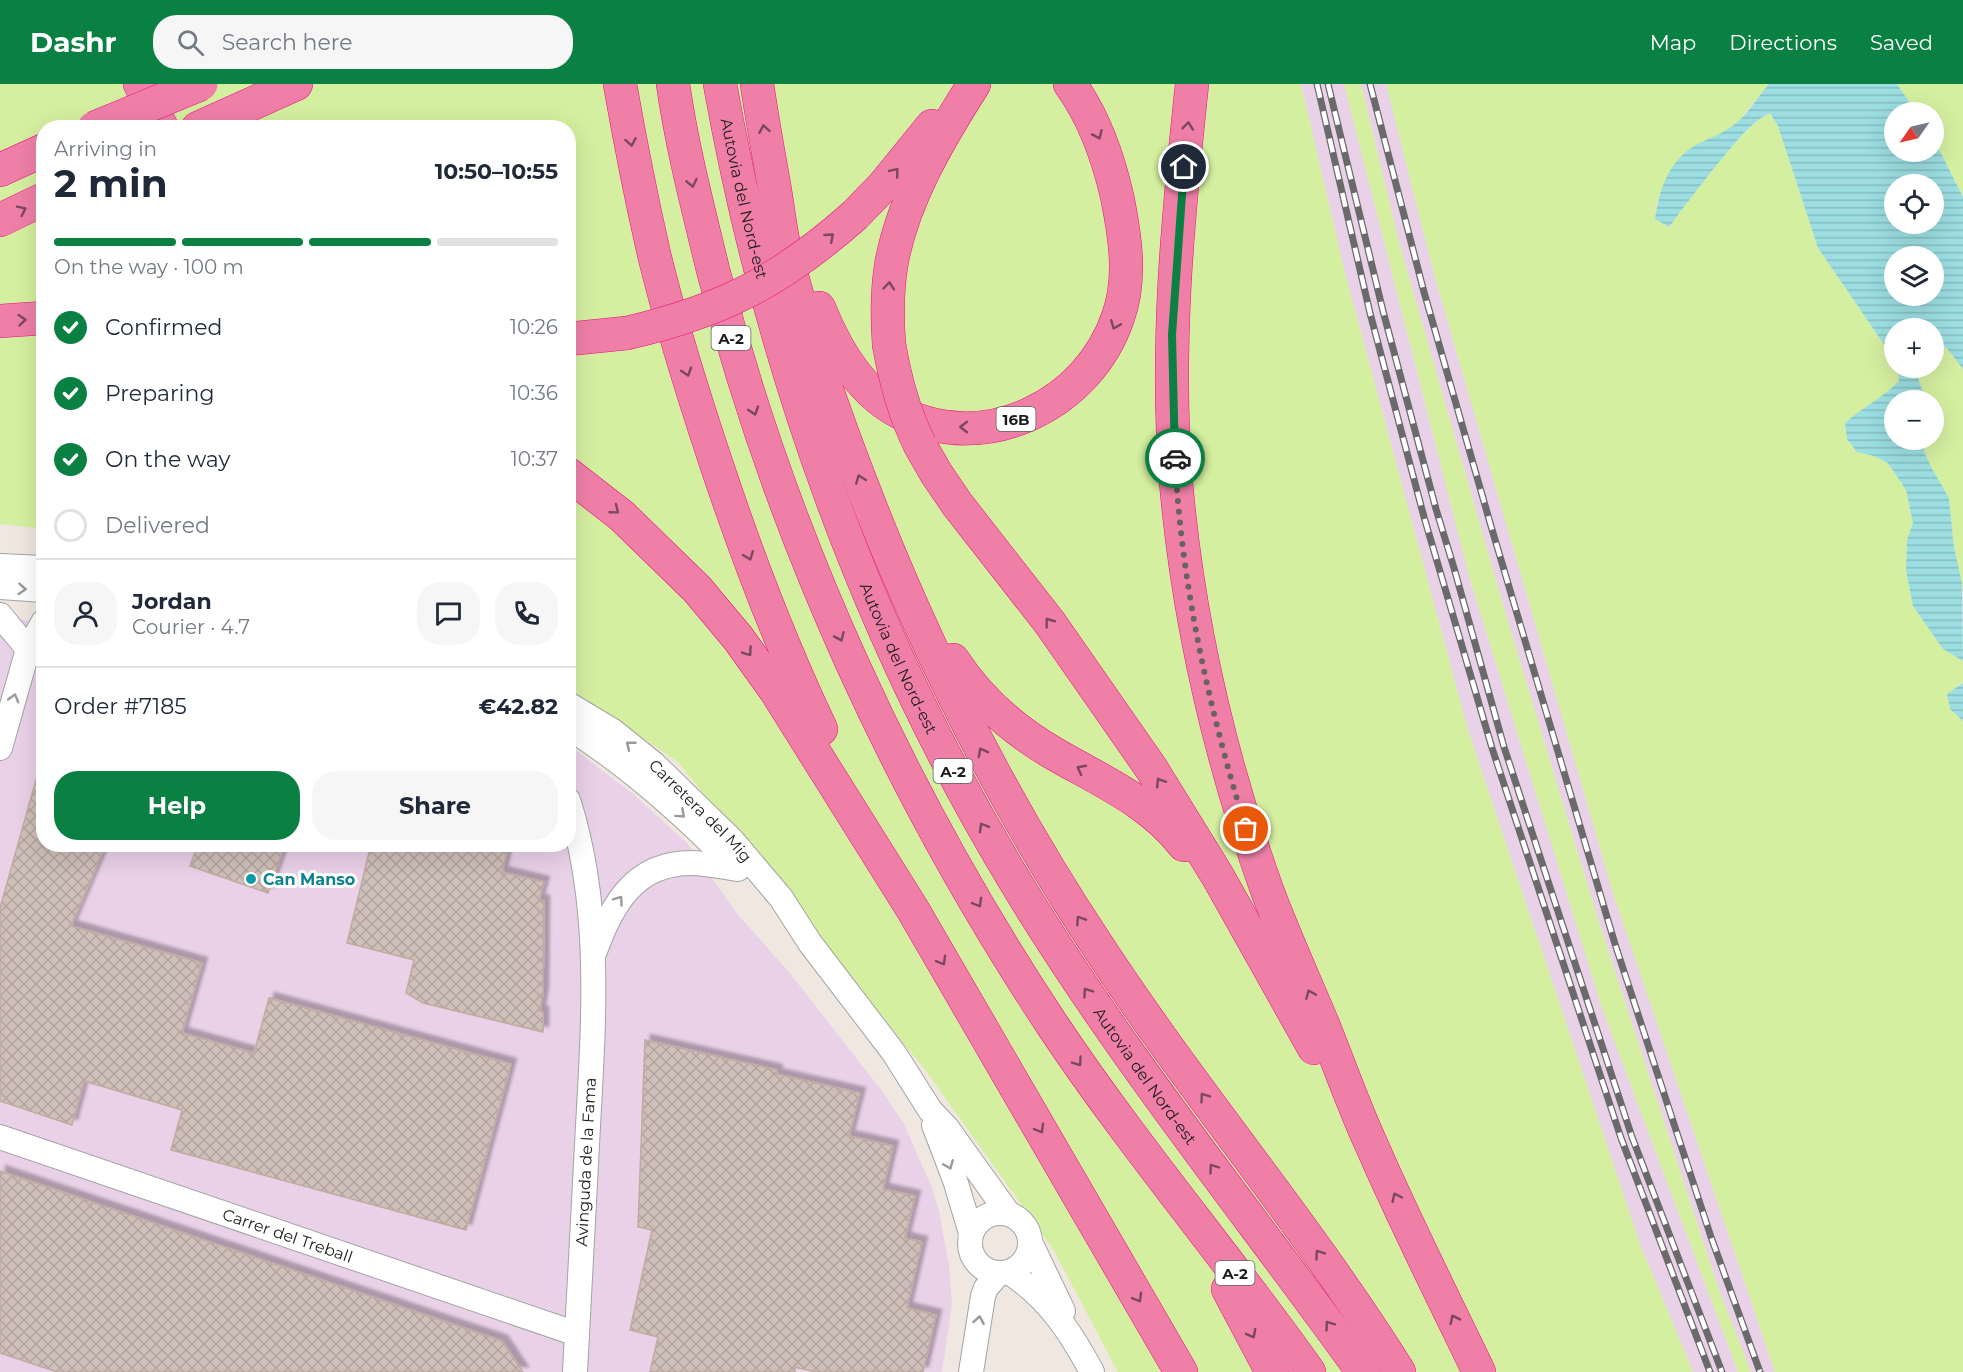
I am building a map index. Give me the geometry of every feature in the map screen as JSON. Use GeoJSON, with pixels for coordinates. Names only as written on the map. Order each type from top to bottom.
{"type":"FeatureCollection","features":[{"type":"Feature","properties":{"kind":"highway"},"geometry":{"type":"LineString","coordinates":[[140,84],[158,120]]}},
{"type":"Feature","properties":{"kind":"highway"},"geometry":{"type":"LineString","coordinates":[[113,120],[201,84]]}},
{"type":"Feature","properties":{"kind":"highway"},"geometry":{"type":"LineString","coordinates":[[216,120],[297,84]]}},
{"type":"Feature","properties":{"kind":"highway"},"geometry":{"type":"LineString","coordinates":[[620,84],[654,253],[676,340],[738,528],[804,695],[852,794],[913,910]]}},
{"type":"Feature","properties":{"kind":"highway","name":"A-2"},"geometry":{"type":"LineString","coordinates":[[673,84],[697,204],[727,324],[754,411],[822,594],[897,758],[936,832],[1011,961],[1054,1027],[1112,1110],[1310,1372]]}},
{"type":"Feature","properties":{"kind":"highway","name":"Autovia del Nord-est"},"geometry":{"type":"LineString","coordinates":[[720,84],[744,203],[771,310],[825,483],[893,651],[931,730],[989,838],[1060,953],[1133,1059],[1363,1372]]}},
{"type":"Feature","properties":{"kind":"highway"},"geometry":{"type":"LineString","coordinates":[[757,84],[784,246],[821,373],[881,534],[931,650],[982,753],[1066,898],[1155,1030],[1312,1245],[1399,1372]]}},
{"type":"Feature","properties":{"kind":"highway"},"geometry":{"type":"LineString","coordinates":[[576,338],[627,333],[695,315],[763,284],[826,241],[855,215],[916,146],[963,84]]}},
{"type":"Feature","properties":{"kind":"highway"},"geometry":{"type":"LineString","coordinates":[[974,84],[950,122],[918,185],[905,215],[891,265],[887,317],[888,344],[908,420],[920,446],[957,504],[1050,623],[1151,768],[1196,840],[1371,1145]]}},
{"type":"Feature","properties":{"kind":"highway","name":"16B"},"geometry":{"type":"LineString","coordinates":[[772,174],[827,328],[840,353],[875,395],[900,413],[927,423],[983,427],[1008,422],[1054,402],[1074,386],[1093,366],[1108,343],[1119,315],[1125,283],[1126,248],[1122,217],[1105,151],[1092,121],[1070,84]]}},
{"type":"Feature","properties":{"kind":"highway"},"geometry":{"type":"LineString","coordinates":[[1192,84],[1176,262],[1172,335],[1176,482],[1198,642],[1222,749],[1246,829],[1273,904],[1371,1145],[1479,1372]]}},
{"type":"Feature","properties":{"kind":"highway"},"geometry":{"type":"LineString","coordinates":[[0,170],[36,154]]}},
{"type":"Feature","properties":{"kind":"highway"},"geometry":{"type":"LineString","coordinates":[[0,220],[36,203]]}},
{"type":"Feature","properties":{"kind":"highway"},"geometry":{"type":"LineString","coordinates":[[0,321],[36,319]]}},
{"type":"Feature","properties":{"kind":"highway"},"geometry":{"type":"LineString","coordinates":[[576,480],[651,542],[697,589],[726,622],[799,727],[913,910],[1181,1372]]}},
{"type":"Feature","properties":{"kind":"highway"},"geometry":{"type":"LineString","coordinates":[[881,534],[933,629],[977,693],[1000,717],[1028,738],[1119,789],[1163,822],[1210,880],[1253,942]]}},
{"type":"Feature","properties":{"kind":"highway"},"geometry":{"type":"LineString","coordinates":[[1185,1208],[1272,1372]]}},
{"type":"Feature","properties":{"kind":"street"},"geometry":{"type":"LineString","coordinates":[[0,566],[36,568]]}},
{"type":"Feature","properties":{"kind":"street"},"geometry":{"type":"LineString","coordinates":[[0,587],[36,589]]}},
{"type":"Feature","properties":{"kind":"street"},"geometry":{"type":"LineString","coordinates":[[0,615],[28,649]]}},
{"type":"Feature","properties":{"kind":"street"},"geometry":{"type":"LineString","coordinates":[[0,748],[28,649],[36,635]]}},
{"type":"Feature","properties":{"kind":"street","name":"Carretera del Mig"},"geometry":{"type":"LineString","coordinates":[[576,709],[613,731],[654,764],[726,833],[781,898],[810,943],[894,1053],[930,1110],[947,1128],[1008,1213]]}},
{"type":"Feature","properties":{"kind":"street","name":"Carretera del Mig"},"geometry":{"type":"LineString","coordinates":[[576,732],[649,786],[708,838],[777,914],[810,943]]}},
{"type":"Feature","properties":{"kind":"street"},"geometry":{"type":"LineString","coordinates":[[576,829],[584,858],[594,953]]}},
{"type":"Feature","properties":{"kind":"street"},"geometry":{"type":"LineString","coordinates":[[594,953],[605,924],[618,900],[636,881],[655,870],[675,864],[694,863],[738,869]]}},
{"type":"Feature","properties":{"kind":"street","name":"Avinguda de la Fama"},"geometry":{"type":"LineString","coordinates":[[575,1372],[593,1051],[594,953]]}},
{"type":"Feature","properties":{"kind":"street","name":"Carretera del Mig"},"geometry":{"type":"LineString","coordinates":[[930,1110],[971,1233]]}},
{"type":"Feature","properties":{"kind":"street","name":"Carrer del Treball"},"geometry":{"type":"LineString","coordinates":[[0,1137],[577,1334]]}},
{"type":"Feature","properties":{"kind":"street"},"geometry":{"type":"LineString","coordinates":[[1078,1347],[1031,1244],[1025,1224],[1008,1213],[993,1213],[980,1220],[971,1233],[971,1251],[975,1260],[989,1271],[1004,1273],[1043,1299],[1056,1313],[1092,1372]]}},
{"type":"Feature","properties":{"kind":"street"},"geometry":{"type":"LineString","coordinates":[[971,1372],[986,1288],[1004,1273],[1022,1264],[1027,1258],[1031,1244]]}},
{"type":"Feature","properties":{"kind":"shaded area"},"geometry":{"type":"Polygon","coordinates":[[[1301,84],[1344,84],[1469,576],[1602,1008],[1738,1372],[1693,1372],[1640,1244],[1468,730],[1345,273],[1301,84]]]}},
{"type":"Feature","properties":{"kind":"shaded area"},"geometry":{"type":"Polygon","coordinates":[[[1361,84],[1386,84],[1434,274],[1613,893],[1775,1372],[1751,1372],[1719,1290],[1596,913],[1506,615],[1399,242],[1361,84]]]}},
{"type":"Feature","properties":{"kind":"shaded area"},"geometry":{"type":"Polygon","coordinates":[[[0,618],[36,621],[36,852],[576,852],[576,750],[633,794],[687,843],[739,916],[788,971],[882,1091],[904,1124],[932,1188],[939,1211],[949,1265],[952,1304],[942,1372],[0,1372],[0,618]]]}},
{"type":"Feature","properties":{"kind":"green space"},"geometry":{"type":"Polygon","coordinates":[[[0,84],[1301,84],[1345,273],[1468,730],[1640,1244],[1693,1372],[1118,1372],[1053,1249],[926,1071],[678,762],[576,693],[576,120],[36,120],[36,528],[0,524],[0,84]]]}},
{"type":"Feature","properties":{"kind":"green space"},"geometry":{"type":"Polygon","coordinates":[[[1344,84],[1361,84],[1399,242],[1506,615],[1596,913],[1719,1290],[1751,1372],[1738,1372],[1602,1008],[1469,576],[1344,84]]]}},
{"type":"Feature","properties":{"kind":"green space"},"geometry":{"type":"Polygon","coordinates":[[[1386,84],[1769,84],[1737,123],[1670,171],[1657,202],[1655,219],[1669,227],[1703,180],[1741,136],[1770,113],[1778,126],[1818,248],[1884,344],[1884,378],[1899,378],[1899,381],[1890,390],[1884,390],[1884,395],[1872,403],[1857,452],[1874,456],[1888,463],[1906,490],[1913,524],[1907,540],[1906,571],[1913,606],[1943,649],[1963,661],[1963,683],[1959,684],[1950,709],[1963,721],[1963,1372],[1775,1372],[1613,893],[1434,274],[1386,84]]]}},
{"type":"Feature","properties":{"kind":"green space"},"geometry":{"type":"Polygon","coordinates":[[[1897,84],[1963,84],[1963,197],[1944,159],[1944,102],[1909,102],[1897,84]]]}},
{"type":"Feature","properties":{"kind":"green space"},"geometry":{"type":"Polygon","coordinates":[[[1944,346],[1963,369],[1963,591],[1954,547],[1949,498],[1931,468],[1924,451],[1944,450],[1944,390],[1922,390],[1919,378],[1944,378],[1944,346]]]}},
{"type":"Feature","properties":{"kind":"water"},"geometry":{"type":"Polygon","coordinates":[[[1769,84],[1897,84],[1909,102],[1884,102],[1884,162],[1944,162],[1944,159],[1963,197],[1963,369],[1944,346],[1944,318],[1884,318],[1884,344],[1818,248],[1778,126],[1770,113],[1753,124],[1738,139],[1669,227],[1655,219],[1659,197],[1672,167],[1687,151],[1732,127],[1769,84]]]}},
{"type":"Feature","properties":{"kind":"water"},"geometry":{"type":"Polygon","coordinates":[[[1899,378],[1919,378],[1922,390],[1889,390],[1899,381],[1899,378]]]}},
{"type":"Feature","properties":{"kind":"water"},"geometry":{"type":"Polygon","coordinates":[[[1884,394],[1884,450],[1924,450],[1949,498],[1954,547],[1962,583],[1963,661],[1943,649],[1913,606],[1906,571],[1907,540],[1913,523],[1906,490],[1888,463],[1874,456],[1857,452],[1847,439],[1845,423],[1884,394]]]}},
{"type":"Feature","properties":{"kind":"water"},"geometry":{"type":"Polygon","coordinates":[[[1963,683],[1963,721],[1950,709],[1947,694],[1963,683]]]}},
{"type":"Feature","properties":{"kind":"building"},"geometry":{"type":"Polygon","coordinates":[[[36,780],[36,852],[103,852],[71,926],[202,963],[182,1033],[254,1053],[269,998],[511,1064],[466,1230],[171,1150],[182,1110],[84,1081],[72,1125],[0,1101],[0,908],[36,780]]]}},
{"type":"Feature","properties":{"kind":"building","name":"Can Manso"},"geometry":{"type":"Polygon","coordinates":[[[195,852],[282,852],[268,893],[190,866],[195,852]]]}},
{"type":"Feature","properties":{"kind":"building"},"geometry":{"type":"Polygon","coordinates":[[[369,852],[507,852],[502,872],[544,882],[539,900],[544,901],[543,993],[540,1011],[543,1012],[543,1032],[423,1003],[406,993],[414,960],[347,943],[369,852]]]}},
{"type":"Feature","properties":{"kind":"building"},"geometry":{"type":"Polygon","coordinates":[[[645,1040],[777,1070],[776,1074],[860,1093],[849,1136],[893,1146],[883,1189],[915,1196],[905,1238],[922,1242],[907,1308],[936,1315],[923,1372],[815,1372],[795,1367],[795,1372],[650,1372],[658,1337],[630,1330],[652,1230],[638,1227],[645,1040]]]}},
{"type":"Feature","properties":{"kind":"building"},"geometry":{"type":"Polygon","coordinates":[[[0,1171],[502,1341],[523,1372],[57,1372],[0,1353],[0,1171]]]}},
{"type":"Feature","properties":{"kind":"railway"},"geometry":{"type":"LineString","coordinates":[[1317,84],[1370,313],[1424,517],[1492,748],[1621,1138],[1710,1372]]}},
{"type":"Feature","properties":{"kind":"railway"},"geometry":{"type":"LineString","coordinates":[[1328,84],[1383,311],[1436,509],[1504,747],[1632,1137],[1722,1372]]}},
{"type":"Feature","properties":{"kind":"railway"},"geometry":{"type":"LineString","coordinates":[[1370,84],[1424,292],[1615,944],[1711,1237],[1760,1372]]}},
{"type":"Feature","properties":{"kind":"way so far"},"geometry":{"type":"LineString","coordinates":[[1175,458],[1184,548],[1198,642],[1225,760],[1246,829]]}},
{"type":"Feature","properties":{"kind":"place","name":"Can Manso"},"geometry":{"type":"Point","coordinates":[251,879]}},
{"type":"Feature","properties":{"kind":"route"},"geometry":{"type":"LineString","coordinates":[[1175,458],[1172,335],[1184,167]]}}]}
